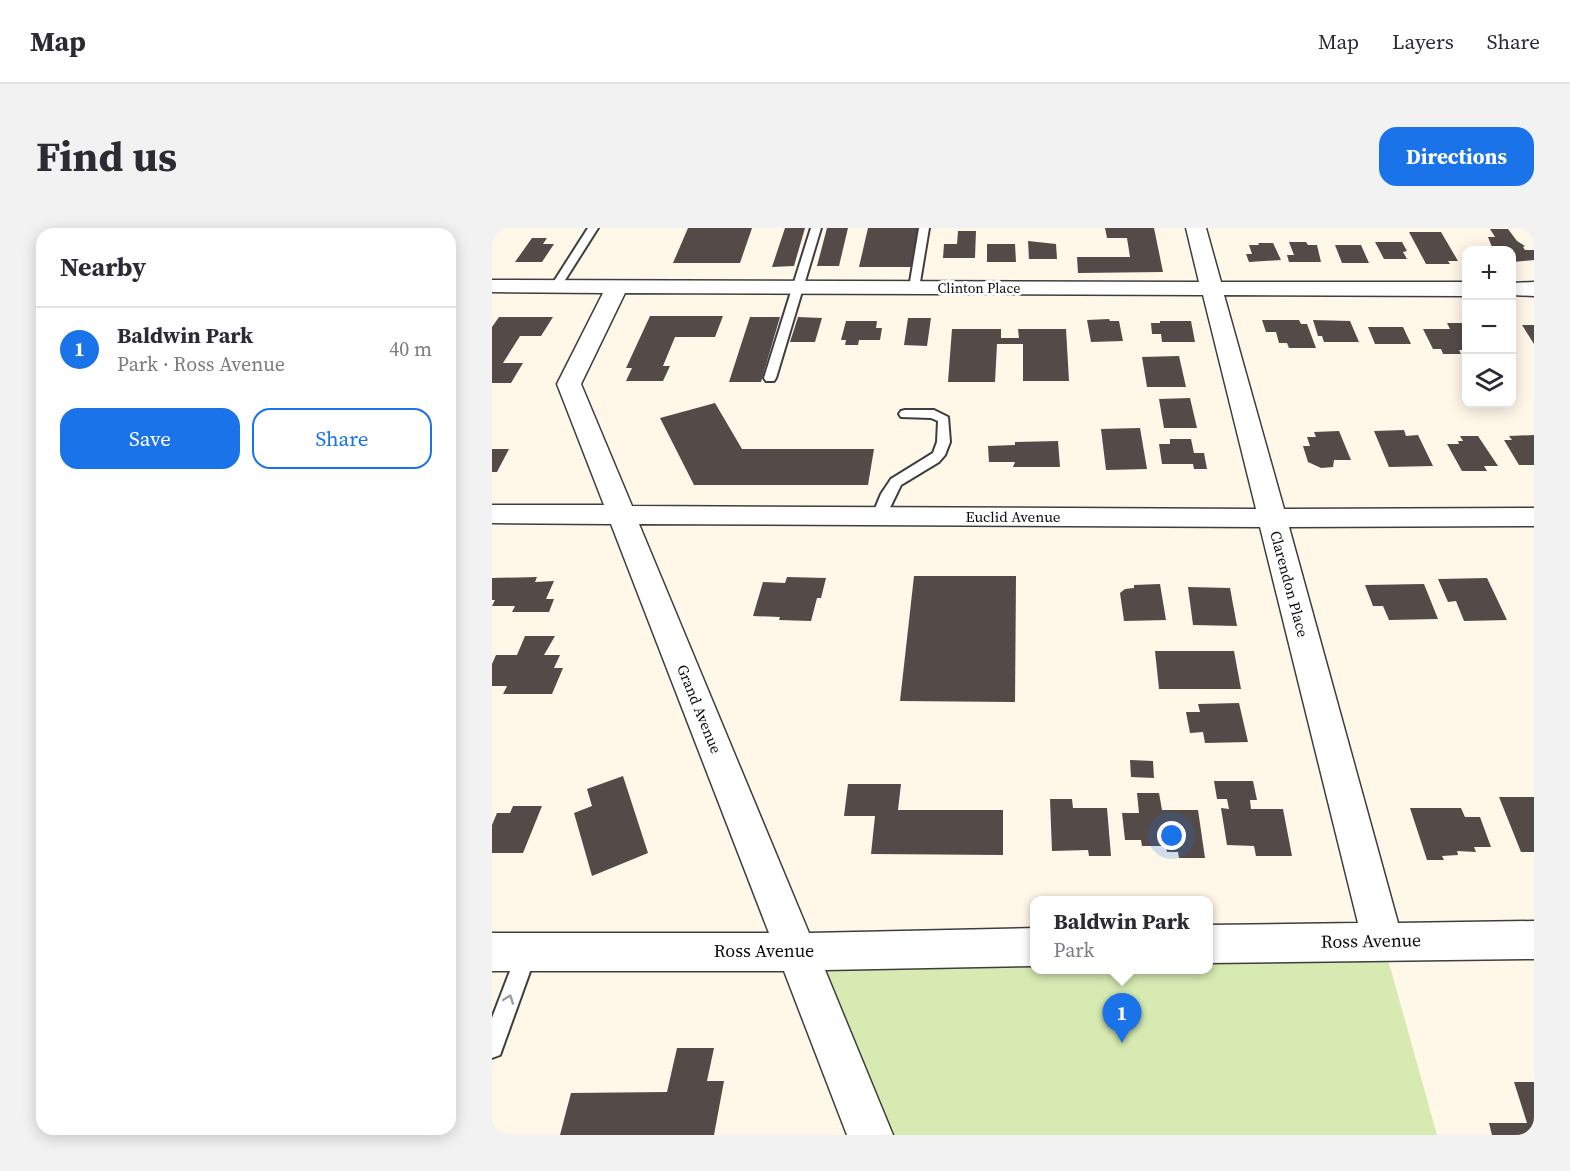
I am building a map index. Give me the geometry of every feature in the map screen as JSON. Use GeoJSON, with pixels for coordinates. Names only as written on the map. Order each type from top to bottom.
{"type":"FeatureCollection","features":[{"type":"Feature","properties":{"kind":"street","name":"Clarendon Place"},"geometry":{"type":"LineString","coordinates":[[1196,228],[1383,940]]}},
{"type":"Feature","properties":{"kind":"street","name":"Clinton Place"},"geometry":{"type":"LineString","coordinates":[[492,286],[1462,289]]}},
{"type":"Feature","properties":{"kind":"street","name":"Grand Avenue"},"geometry":{"type":"LineString","coordinates":[[618,286],[569,384],[870,1135]]}},
{"type":"Feature","properties":{"kind":"street"},"geometry":{"type":"LineString","coordinates":[[1516,289],[1534,289]]}},
{"type":"Feature","properties":{"kind":"street","name":"Euclid Avenue"},"geometry":{"type":"LineString","coordinates":[[492,514],[1534,517]]}},
{"type":"Feature","properties":{"kind":"street","name":"Ross Avenue"},"geometry":{"type":"LineString","coordinates":[[1213,944],[1383,940],[1534,940]]}},
{"type":"Feature","properties":{"kind":"street","name":"Ross Avenue"},"geometry":{"type":"LineString","coordinates":[[509,952],[797,952],[1030,947]]}},
{"type":"Feature","properties":{"kind":"lane"},"geometry":{"type":"LineString","coordinates":[[556,286],[593,228]]}},
{"type":"Feature","properties":{"kind":"lane"},"geometry":{"type":"LineString","coordinates":[[770,378],[816,228]]}},
{"type":"Feature","properties":{"kind":"lane"},"geometry":{"type":"LineString","coordinates":[[914,288],[924,228]]}},
{"type":"Feature","properties":{"kind":"lane"},"geometry":{"type":"LineString","coordinates":[[879,516],[896,481],[932,460],[942,449],[944,420],[934,414],[905,414]]}},
{"type":"Feature","properties":{"kind":"lane"},"geometry":{"type":"LineString","coordinates":[[492,1047],[509,952]]}},
{"type":"Feature","properties":{"kind":"green space"},"geometry":{"type":"Polygon","coordinates":[[[1379,927],[1437,1135],[870,1135],[797,952],[1030,942],[1030,974],[1213,974],[1213,934],[1379,927]]]}},
{"type":"Feature","properties":{"kind":"building"},"geometry":{"type":"Polygon","coordinates":[[[688,228],[752,228],[740,263],[673,263],[688,228]]]}},
{"type":"Feature","properties":{"kind":"building"},"geometry":{"type":"Polygon","coordinates":[[[785,228],[805,228],[794,266],[772,267],[785,228]]]}},
{"type":"Feature","properties":{"kind":"building"},"geometry":{"type":"Polygon","coordinates":[[[827,228],[848,228],[839,266],[817,266],[827,228]]]}},
{"type":"Feature","properties":{"kind":"building"},"geometry":{"type":"Polygon","coordinates":[[[868,228],[919,228],[913,267],[859,267],[868,228]]]}},
{"type":"Feature","properties":{"kind":"building"},"geometry":{"type":"Polygon","coordinates":[[[1105,228],[1154,228],[1163,272],[1078,273],[1077,257],[1130,257],[1127,238],[1107,238],[1105,228]]]}},
{"type":"Feature","properties":{"kind":"building"},"geometry":{"type":"Polygon","coordinates":[[[1490,229],[1508,229],[1517,241],[1525,246],[1523,247],[1525,250],[1534,250],[1534,260],[1516,262],[1516,246],[1492,246],[1488,237],[1495,237],[1490,229]]]}},
{"type":"Feature","properties":{"kind":"building"},"geometry":{"type":"Polygon","coordinates":[[[958,231],[976,231],[975,258],[943,258],[944,244],[957,244],[958,231]]]}},
{"type":"Feature","properties":{"kind":"building"},"geometry":{"type":"Polygon","coordinates":[[[1409,232],[1441,232],[1458,261],[1448,261],[1450,264],[1426,264],[1409,232]]]}},
{"type":"Feature","properties":{"kind":"building"},"geometry":{"type":"Polygon","coordinates":[[[532,238],[547,238],[543,244],[554,244],[542,262],[515,262],[532,238]]]}},
{"type":"Feature","properties":{"kind":"building"},"geometry":{"type":"Polygon","coordinates":[[[1028,241],[1056,244],[1057,259],[1029,259],[1028,241]]]}},
{"type":"Feature","properties":{"kind":"building"},"geometry":{"type":"Polygon","coordinates":[[[1289,242],[1306,242],[1308,245],[1317,245],[1321,262],[1289,262],[1287,255],[1294,255],[1289,242]]]}},
{"type":"Feature","properties":{"kind":"building"},"geometry":{"type":"Polygon","coordinates":[[[1375,242],[1402,242],[1407,251],[1403,252],[1407,259],[1384,259],[1375,242]]]}},
{"type":"Feature","properties":{"kind":"building"},"geometry":{"type":"Polygon","coordinates":[[[1258,243],[1273,243],[1281,260],[1249,262],[1246,254],[1252,254],[1249,245],[1259,245],[1258,243]]]}},
{"type":"Feature","properties":{"kind":"building"},"geometry":{"type":"Polygon","coordinates":[[[987,244],[1015,244],[1016,262],[987,262],[987,244]]]}},
{"type":"Feature","properties":{"kind":"building"},"geometry":{"type":"Polygon","coordinates":[[[1335,245],[1361,245],[1369,263],[1342,263],[1335,245]]]}},
{"type":"Feature","properties":{"kind":"building"},"geometry":{"type":"Polygon","coordinates":[[[650,316],[723,316],[715,337],[675,337],[663,366],[670,366],[663,381],[626,381],[632,368],[626,368],[650,316]]]}},
{"type":"Feature","properties":{"kind":"building"},"geometry":{"type":"Polygon","coordinates":[[[499,317],[553,317],[541,336],[520,336],[503,363],[523,363],[511,383],[492,383],[492,327],[499,317]]]}},
{"type":"Feature","properties":{"kind":"building"},"geometry":{"type":"Polygon","coordinates":[[[750,317],[780,317],[761,382],[729,382],[750,317]]]}},
{"type":"Feature","properties":{"kind":"building"},"geometry":{"type":"Polygon","coordinates":[[[798,317],[822,318],[815,342],[790,342],[798,317]]]}},
{"type":"Feature","properties":{"kind":"building"},"geometry":{"type":"Polygon","coordinates":[[[908,318],[931,318],[927,346],[904,345],[908,318]]]}},
{"type":"Feature","properties":{"kind":"building"},"geometry":{"type":"Polygon","coordinates":[[[1087,320],[1119,321],[1123,341],[1091,342],[1087,320]]]}},
{"type":"Feature","properties":{"kind":"building"},"geometry":{"type":"Polygon","coordinates":[[[1262,320],[1299,320],[1301,324],[1307,324],[1316,348],[1289,348],[1287,343],[1279,343],[1276,332],[1266,332],[1262,320]]]}},
{"type":"Feature","properties":{"kind":"building"},"geometry":{"type":"Polygon","coordinates":[[[1313,320],[1350,321],[1359,342],[1324,342],[1322,336],[1318,336],[1313,320]]]}},
{"type":"Feature","properties":{"kind":"building"},"geometry":{"type":"Polygon","coordinates":[[[846,321],[877,321],[876,328],[882,328],[880,340],[859,340],[858,345],[845,345],[846,340],[841,340],[846,321]]]}},
{"type":"Feature","properties":{"kind":"building"},"geometry":{"type":"Polygon","coordinates":[[[1160,321],[1191,321],[1195,342],[1162,342],[1161,334],[1152,334],[1151,323],[1160,323],[1160,321]]]}},
{"type":"Feature","properties":{"kind":"building"},"geometry":{"type":"Polygon","coordinates":[[[1447,323],[1462,323],[1462,350],[1459,350],[1461,354],[1443,354],[1441,349],[1433,349],[1423,329],[1450,329],[1447,323]]]}},
{"type":"Feature","properties":{"kind":"building"},"geometry":{"type":"Polygon","coordinates":[[[1522,325],[1534,325],[1534,344],[1522,325]]]}},
{"type":"Feature","properties":{"kind":"building"},"geometry":{"type":"Polygon","coordinates":[[[1368,327],[1403,327],[1411,344],[1375,344],[1368,327]]]}},
{"type":"Feature","properties":{"kind":"building"},"geometry":{"type":"Polygon","coordinates":[[[952,329],[1001,329],[1001,338],[1019,338],[1018,329],[1066,329],[1069,381],[1023,381],[1023,344],[997,344],[995,382],[948,382],[952,329]]]}},
{"type":"Feature","properties":{"kind":"building"},"geometry":{"type":"Polygon","coordinates":[[[1179,356],[1186,387],[1147,387],[1142,357],[1179,356]]]}},
{"type":"Feature","properties":{"kind":"building"},"geometry":{"type":"Polygon","coordinates":[[[1190,398],[1197,428],[1164,428],[1159,399],[1190,398]]]}},
{"type":"Feature","properties":{"kind":"building"},"geometry":{"type":"Polygon","coordinates":[[[715,403],[742,449],[874,449],[868,485],[694,485],[660,418],[715,403]]]}},
{"type":"Feature","properties":{"kind":"building"},"geometry":{"type":"Polygon","coordinates":[[[1140,428],[1147,469],[1106,470],[1101,429],[1140,428]]]}},
{"type":"Feature","properties":{"kind":"building"},"geometry":{"type":"Polygon","coordinates":[[[1404,430],[1406,436],[1418,435],[1433,466],[1389,467],[1374,431],[1404,430]]]}},
{"type":"Feature","properties":{"kind":"building"},"geometry":{"type":"Polygon","coordinates":[[[1339,431],[1351,460],[1334,460],[1333,467],[1321,468],[1308,462],[1303,446],[1310,446],[1307,437],[1316,437],[1314,432],[1339,431]]]}},
{"type":"Feature","properties":{"kind":"building"},"geometry":{"type":"Polygon","coordinates":[[[1534,435],[1534,465],[1519,465],[1504,440],[1512,440],[1509,436],[1534,435]]]}},
{"type":"Feature","properties":{"kind":"building"},"geometry":{"type":"Polygon","coordinates":[[[1460,436],[1478,436],[1498,466],[1484,466],[1487,471],[1462,471],[1447,444],[1459,444],[1458,441],[1463,441],[1460,436]]]}},
{"type":"Feature","properties":{"kind":"building"},"geometry":{"type":"Polygon","coordinates":[[[1170,439],[1191,439],[1194,453],[1204,453],[1207,469],[1194,469],[1193,464],[1162,464],[1159,444],[1170,444],[1170,439]]]}},
{"type":"Feature","properties":{"kind":"building"},"geometry":{"type":"Polygon","coordinates":[[[1058,441],[1060,467],[1013,467],[1015,462],[989,462],[988,446],[1015,445],[1015,442],[1058,441]]]}},
{"type":"Feature","properties":{"kind":"building"},"geometry":{"type":"Polygon","coordinates":[[[492,449],[509,449],[497,472],[492,472],[492,449]]]}},
{"type":"Feature","properties":{"kind":"building"},"geometry":{"type":"Polygon","coordinates":[[[914,576],[1016,576],[1015,702],[900,701],[914,576]]]}},
{"type":"Feature","properties":{"kind":"building"},"geometry":{"type":"Polygon","coordinates":[[[537,577],[535,582],[554,581],[546,599],[554,599],[549,612],[512,612],[515,606],[492,606],[495,600],[492,600],[492,578],[537,577]]]}},
{"type":"Feature","properties":{"kind":"building"},"geometry":{"type":"Polygon","coordinates":[[[787,577],[826,578],[821,598],[817,598],[811,621],[753,616],[763,582],[785,583],[787,577]]]}},
{"type":"Feature","properties":{"kind":"building"},"geometry":{"type":"Polygon","coordinates":[[[1487,578],[1507,620],[1464,621],[1456,601],[1448,602],[1438,579],[1487,578]]]}},
{"type":"Feature","properties":{"kind":"building"},"geometry":{"type":"Polygon","coordinates":[[[1160,584],[1166,620],[1124,621],[1120,593],[1125,589],[1134,588],[1134,585],[1160,584]]]}},
{"type":"Feature","properties":{"kind":"building"},"geometry":{"type":"Polygon","coordinates":[[[1424,584],[1438,619],[1389,620],[1383,606],[1373,606],[1365,585],[1424,584]]]}},
{"type":"Feature","properties":{"kind":"building"},"geometry":{"type":"Polygon","coordinates":[[[1188,587],[1230,588],[1237,626],[1193,625],[1188,587]]]}},
{"type":"Feature","properties":{"kind":"building"},"geometry":{"type":"Polygon","coordinates":[[[525,636],[555,636],[544,655],[560,655],[554,668],[563,668],[552,694],[503,694],[507,686],[492,686],[492,664],[496,655],[517,655],[525,636]]]}},
{"type":"Feature","properties":{"kind":"building"},"geometry":{"type":"Polygon","coordinates":[[[1155,651],[1234,651],[1241,689],[1159,689],[1155,651]]]}},
{"type":"Feature","properties":{"kind":"building"},"geometry":{"type":"Polygon","coordinates":[[[1239,703],[1248,742],[1205,743],[1203,732],[1190,733],[1186,712],[1200,712],[1198,704],[1239,703]]]}},
{"type":"Feature","properties":{"kind":"building"},"geometry":{"type":"Polygon","coordinates":[[[1130,760],[1153,761],[1154,778],[1131,777],[1130,760]]]}},
{"type":"Feature","properties":{"kind":"building"},"geometry":{"type":"Polygon","coordinates":[[[623,776],[648,853],[592,876],[574,813],[592,806],[587,789],[623,776]]]}},
{"type":"Feature","properties":{"kind":"building"},"geometry":{"type":"Polygon","coordinates":[[[1214,781],[1253,781],[1257,800],[1250,800],[1251,809],[1283,809],[1292,856],[1256,856],[1254,846],[1227,845],[1221,808],[1229,809],[1227,799],[1217,799],[1214,781]]]}},
{"type":"Feature","properties":{"kind":"building"},"geometry":{"type":"Polygon","coordinates":[[[848,784],[901,784],[898,810],[1003,810],[1003,855],[871,854],[875,816],[844,816],[848,784]]]}},
{"type":"Feature","properties":{"kind":"building"},"geometry":{"type":"Polygon","coordinates":[[[1137,793],[1159,793],[1162,810],[1198,810],[1205,858],[1179,858],[1178,852],[1167,852],[1166,846],[1142,846],[1141,840],[1125,840],[1122,813],[1139,813],[1137,793]]]}},
{"type":"Feature","properties":{"kind":"building"},"geometry":{"type":"Polygon","coordinates":[[[1499,797],[1534,797],[1534,852],[1521,852],[1499,797]]]}},
{"type":"Feature","properties":{"kind":"building"},"geometry":{"type":"Polygon","coordinates":[[[1050,799],[1072,799],[1073,808],[1107,808],[1111,856],[1089,856],[1088,850],[1052,851],[1050,799]]]}},
{"type":"Feature","properties":{"kind":"building"},"geometry":{"type":"Polygon","coordinates":[[[513,806],[542,806],[523,853],[492,853],[492,825],[497,813],[510,813],[513,806]]]}},
{"type":"Feature","properties":{"kind":"building"},"geometry":{"type":"Polygon","coordinates":[[[1410,808],[1461,808],[1465,817],[1480,817],[1491,847],[1474,847],[1476,852],[1457,851],[1458,855],[1442,856],[1444,860],[1427,860],[1410,808]]]}},
{"type":"Feature","properties":{"kind":"building"},"geometry":{"type":"Polygon","coordinates":[[[677,1048],[714,1048],[707,1081],[724,1081],[714,1135],[560,1135],[571,1093],[667,1092],[677,1048]]]}},
{"type":"Feature","properties":{"kind":"building"},"geometry":{"type":"Polygon","coordinates":[[[1514,1082],[1534,1082],[1534,1135],[1492,1135],[1489,1123],[1527,1123],[1514,1082]]]}},
{"type":"Feature","properties":{"kind":"place","name":"Baldwin Park"},"geometry":{"type":"Point","coordinates":[1122,1043]}}]}
